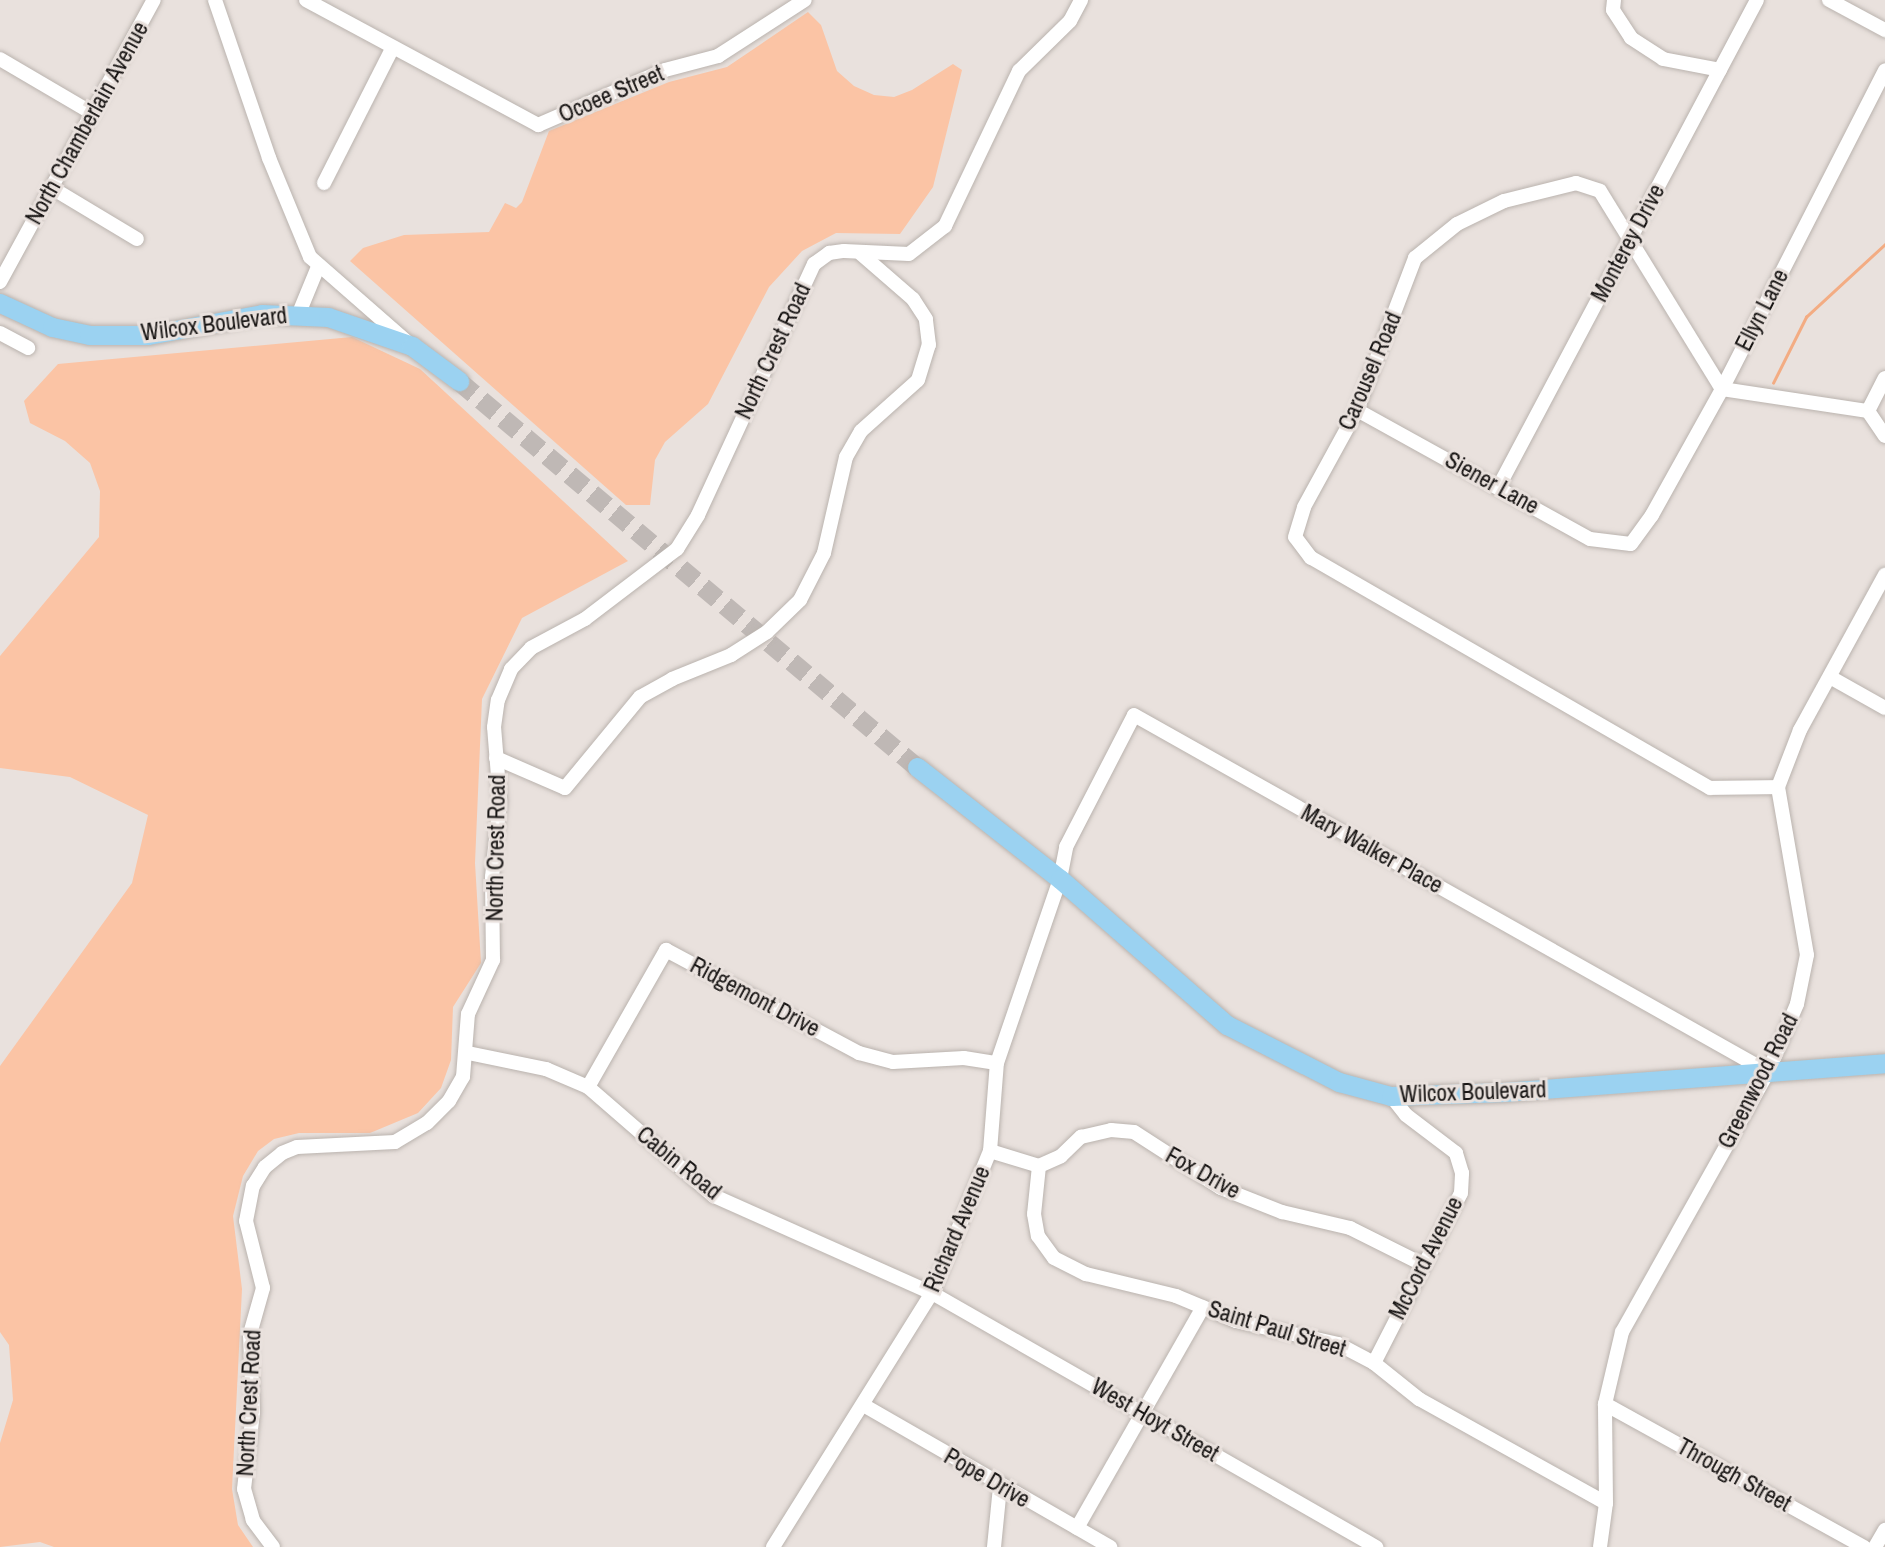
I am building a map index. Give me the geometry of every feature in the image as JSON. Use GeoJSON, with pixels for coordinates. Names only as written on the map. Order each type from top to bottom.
{"type":"FeatureCollection","features":[{"type":"Feature","properties":{"kind":"main road","name":"Wilcox Boulevard"},"geometry":{"type":"LineString","coordinates":[[0,303],[52,327],[89,335],[148,335],[262,314],[299,313],[328,317],[412,346],[459,381]]}},
{"type":"Feature","properties":{"kind":"main road","name":"Wilcox Boulevard"},"geometry":{"type":"LineString","coordinates":[[917,767],[1060,879],[1227,1025],[1339,1082],[1391,1096],[1885,1063]]}},
{"type":"Feature","properties":{"kind":"street","name":"North Chamberlain Avenue"},"geometry":{"type":"LineString","coordinates":[[0,282],[154,0]]}},
{"type":"Feature","properties":{"kind":"street"},"geometry":{"type":"LineString","coordinates":[[215,0],[269,158],[314,262],[412,346]]}},
{"type":"Feature","properties":{"kind":"street","name":"Ocoee Street"},"geometry":{"type":"LineString","coordinates":[[306,0],[392,49],[538,125],[666,70],[718,56],[802,1]]}},
{"type":"Feature","properties":{"kind":"street","name":"North Crest Road"},"geometry":{"type":"LineString","coordinates":[[273,1547],[253,1520],[244,1489],[253,1412],[250,1334],[263,1288],[246,1221],[253,1186],[282,1153],[315,1145],[369,1147],[395,1142],[427,1123],[449,1101],[463,1077],[468,1053],[468,1014],[495,949],[492,877],[500,801],[496,758],[498,700],[511,669],[531,648],[585,619],[677,549],[698,515],[814,264],[829,253],[909,254],[945,226],[1019,71],[1070,21],[1081,0]]}},
{"type":"Feature","properties":{"kind":"street"},"geometry":{"type":"LineString","coordinates":[[1614,0],[1614,10],[1631,38],[1652,52],[1663,59],[1720,70]]}},
{"type":"Feature","properties":{"kind":"street","name":"Monterey Drive"},"geometry":{"type":"LineString","coordinates":[[1499,486],[1757,0]]}},
{"type":"Feature","properties":{"kind":"street"},"geometry":{"type":"LineString","coordinates":[[1829,0],[1885,30]]}},
{"type":"Feature","properties":{"kind":"street"},"geometry":{"type":"LineString","coordinates":[[324,183],[392,49]]}},
{"type":"Feature","properties":{"kind":"street"},"geometry":{"type":"LineString","coordinates":[[0,58],[92,113]]}},
{"type":"Feature","properties":{"kind":"street","name":"Ellyn Lane"},"geometry":{"type":"LineString","coordinates":[[1631,544],[1652,515],[1722,389],[1885,70]]}},
{"type":"Feature","properties":{"kind":"street","name":"Carousel Road"},"geometry":{"type":"LineString","coordinates":[[1722,389],[1600,191],[1576,183],[1504,201],[1457,224],[1415,258],[1357,410],[1304,506],[1295,537],[1311,558],[1710,788],[1778,787]]}},
{"type":"Feature","properties":{"kind":"street"},"geometry":{"type":"LineString","coordinates":[[52,188],[137,239]]}},
{"type":"Feature","properties":{"kind":"street"},"geometry":{"type":"LineString","coordinates":[[496,758],[565,788],[640,697],[672,679],[731,655],[767,632],[800,600],[824,553],[846,457],[861,431],[918,380],[929,345],[926,319],[913,299],[860,252]]}},
{"type":"Feature","properties":{"kind":"street"},"geometry":{"type":"LineString","coordinates":[[299,313],[314,262]]}},
{"type":"Feature","properties":{"kind":"street"},"geometry":{"type":"LineString","coordinates":[[0,333],[27,348]]}},
{"type":"Feature","properties":{"kind":"street"},"geometry":{"type":"LineString","coordinates":[[1868,411],[1885,378]]}},
{"type":"Feature","properties":{"kind":"street"},"geometry":{"type":"LineString","coordinates":[[1722,389],[1868,411],[1885,436]]}},
{"type":"Feature","properties":{"kind":"street","name":"Siener Lane"},"geometry":{"type":"LineString","coordinates":[[1357,410],[1590,538],[1631,544]]}},
{"type":"Feature","properties":{"kind":"street"},"geometry":{"type":"LineString","coordinates":[[1778,787],[1800,730],[1885,575]]}},
{"type":"Feature","properties":{"kind":"street"},"geometry":{"type":"LineString","coordinates":[[1830,677],[1885,708]]}},
{"type":"Feature","properties":{"kind":"street","name":"Mary Walker Place"},"geometry":{"type":"LineString","coordinates":[[1060,879],[1066,847],[1135,715],[1768,1072]]}},
{"type":"Feature","properties":{"kind":"street","name":"Greenwood Road"},"geometry":{"type":"LineString","coordinates":[[1600,1547],[1606,1503],[1605,1404],[1622,1332],[1768,1072],[1797,1004],[1807,955],[1778,787]]}},
{"type":"Feature","properties":{"kind":"street","name":"Richard Avenue"},"geometry":{"type":"LineString","coordinates":[[773,1547],[865,1406],[932,1293],[990,1151],[997,1063],[1060,879]]}},
{"type":"Feature","properties":{"kind":"street","name":"Ridgemont Drive"},"geometry":{"type":"LineString","coordinates":[[588,1087],[666,950],[859,1053],[893,1062],[964,1058],[997,1063]]}},
{"type":"Feature","properties":{"kind":"street","name":"Cabin Road"},"geometry":{"type":"LineString","coordinates":[[468,1053],[546,1069],[588,1087],[714,1196],[932,1293]]}},
{"type":"Feature","properties":{"kind":"street","name":"McCord Avenue"},"geometry":{"type":"LineString","coordinates":[[1374,1363],[1422,1264],[1461,1193],[1462,1173],[1456,1153],[1443,1139],[1406,1115],[1391,1096]]}},
{"type":"Feature","properties":{"kind":"street","name":"Fox Drive"},"geometry":{"type":"LineString","coordinates":[[1039,1167],[1061,1156],[1081,1137],[1111,1130],[1134,1132],[1221,1188],[1282,1212],[1350,1228],[1422,1264]]}},
{"type":"Feature","properties":{"kind":"street"},"geometry":{"type":"LineString","coordinates":[[990,1151],[1039,1167]]}},
{"type":"Feature","properties":{"kind":"street","name":"Saint Paul Street"},"geometry":{"type":"LineString","coordinates":[[1039,1167],[1034,1213],[1038,1236],[1055,1258],[1086,1274],[1203,1307],[1265,1329],[1338,1344],[1374,1363],[1419,1399],[1606,1503]]}},
{"type":"Feature","properties":{"kind":"street","name":"West Hoyt Street"},"geometry":{"type":"LineString","coordinates":[[932,1293],[1144,1413],[1350,1541],[1376,1547]]}},
{"type":"Feature","properties":{"kind":"street"},"geometry":{"type":"LineString","coordinates":[[1077,1528],[1203,1307]]}},
{"type":"Feature","properties":{"kind":"street","name":"Through Street"},"geometry":{"type":"LineString","coordinates":[[1605,1404],[1864,1547]]}},
{"type":"Feature","properties":{"kind":"street","name":"Pope Drive"},"geometry":{"type":"LineString","coordinates":[[865,1406],[1000,1487],[1110,1547]]}},
{"type":"Feature","properties":{"kind":"street"},"geometry":{"type":"LineString","coordinates":[[994,1547],[1000,1487]]}},
{"type":"Feature","properties":{"kind":"street"},"geometry":{"type":"LineString","coordinates":[[1875,1547],[1885,1530]]}},
{"type":"Feature","properties":{"kind":"shaded area"},"geometry":{"type":"Polygon","coordinates":[[[808,12],[821,25],[837,71],[854,86],[874,95],[894,97],[912,90],[953,64],[962,70],[933,187],[900,234],[836,233],[802,251],[769,287],[708,404],[665,442],[655,460],[650,505],[626,505],[350,261],[363,248],[404,235],[489,232],[505,203],[516,208],[522,202],[549,131],[669,82],[727,67],[808,12]]]}},
{"type":"Feature","properties":{"kind":"shaded area"},"geometry":{"type":"Polygon","coordinates":[[[352,337],[420,369],[628,561],[522,618],[482,699],[475,863],[481,963],[453,1007],[451,1060],[441,1088],[418,1113],[370,1133],[299,1133],[274,1139],[258,1151],[243,1176],[233,1216],[242,1289],[232,1489],[238,1525],[253,1547],[54,1547],[40,1542],[0,1547],[0,1443],[13,1400],[9,1345],[0,1332],[0,1066],[132,883],[148,815],[70,777],[0,768],[0,656],[99,537],[100,491],[90,463],[65,441],[30,423],[24,401],[58,364],[352,337]]]}},
{"type":"Feature","properties":{"kind":"waterway"},"geometry":{"type":"LineString","coordinates":[[1773,383],[1806,317],[1885,244]]}},
{"type":"Feature","properties":{"kind":"tunnel"},"geometry":{"type":"LineString","coordinates":[[459,381],[917,767]]}}]}
